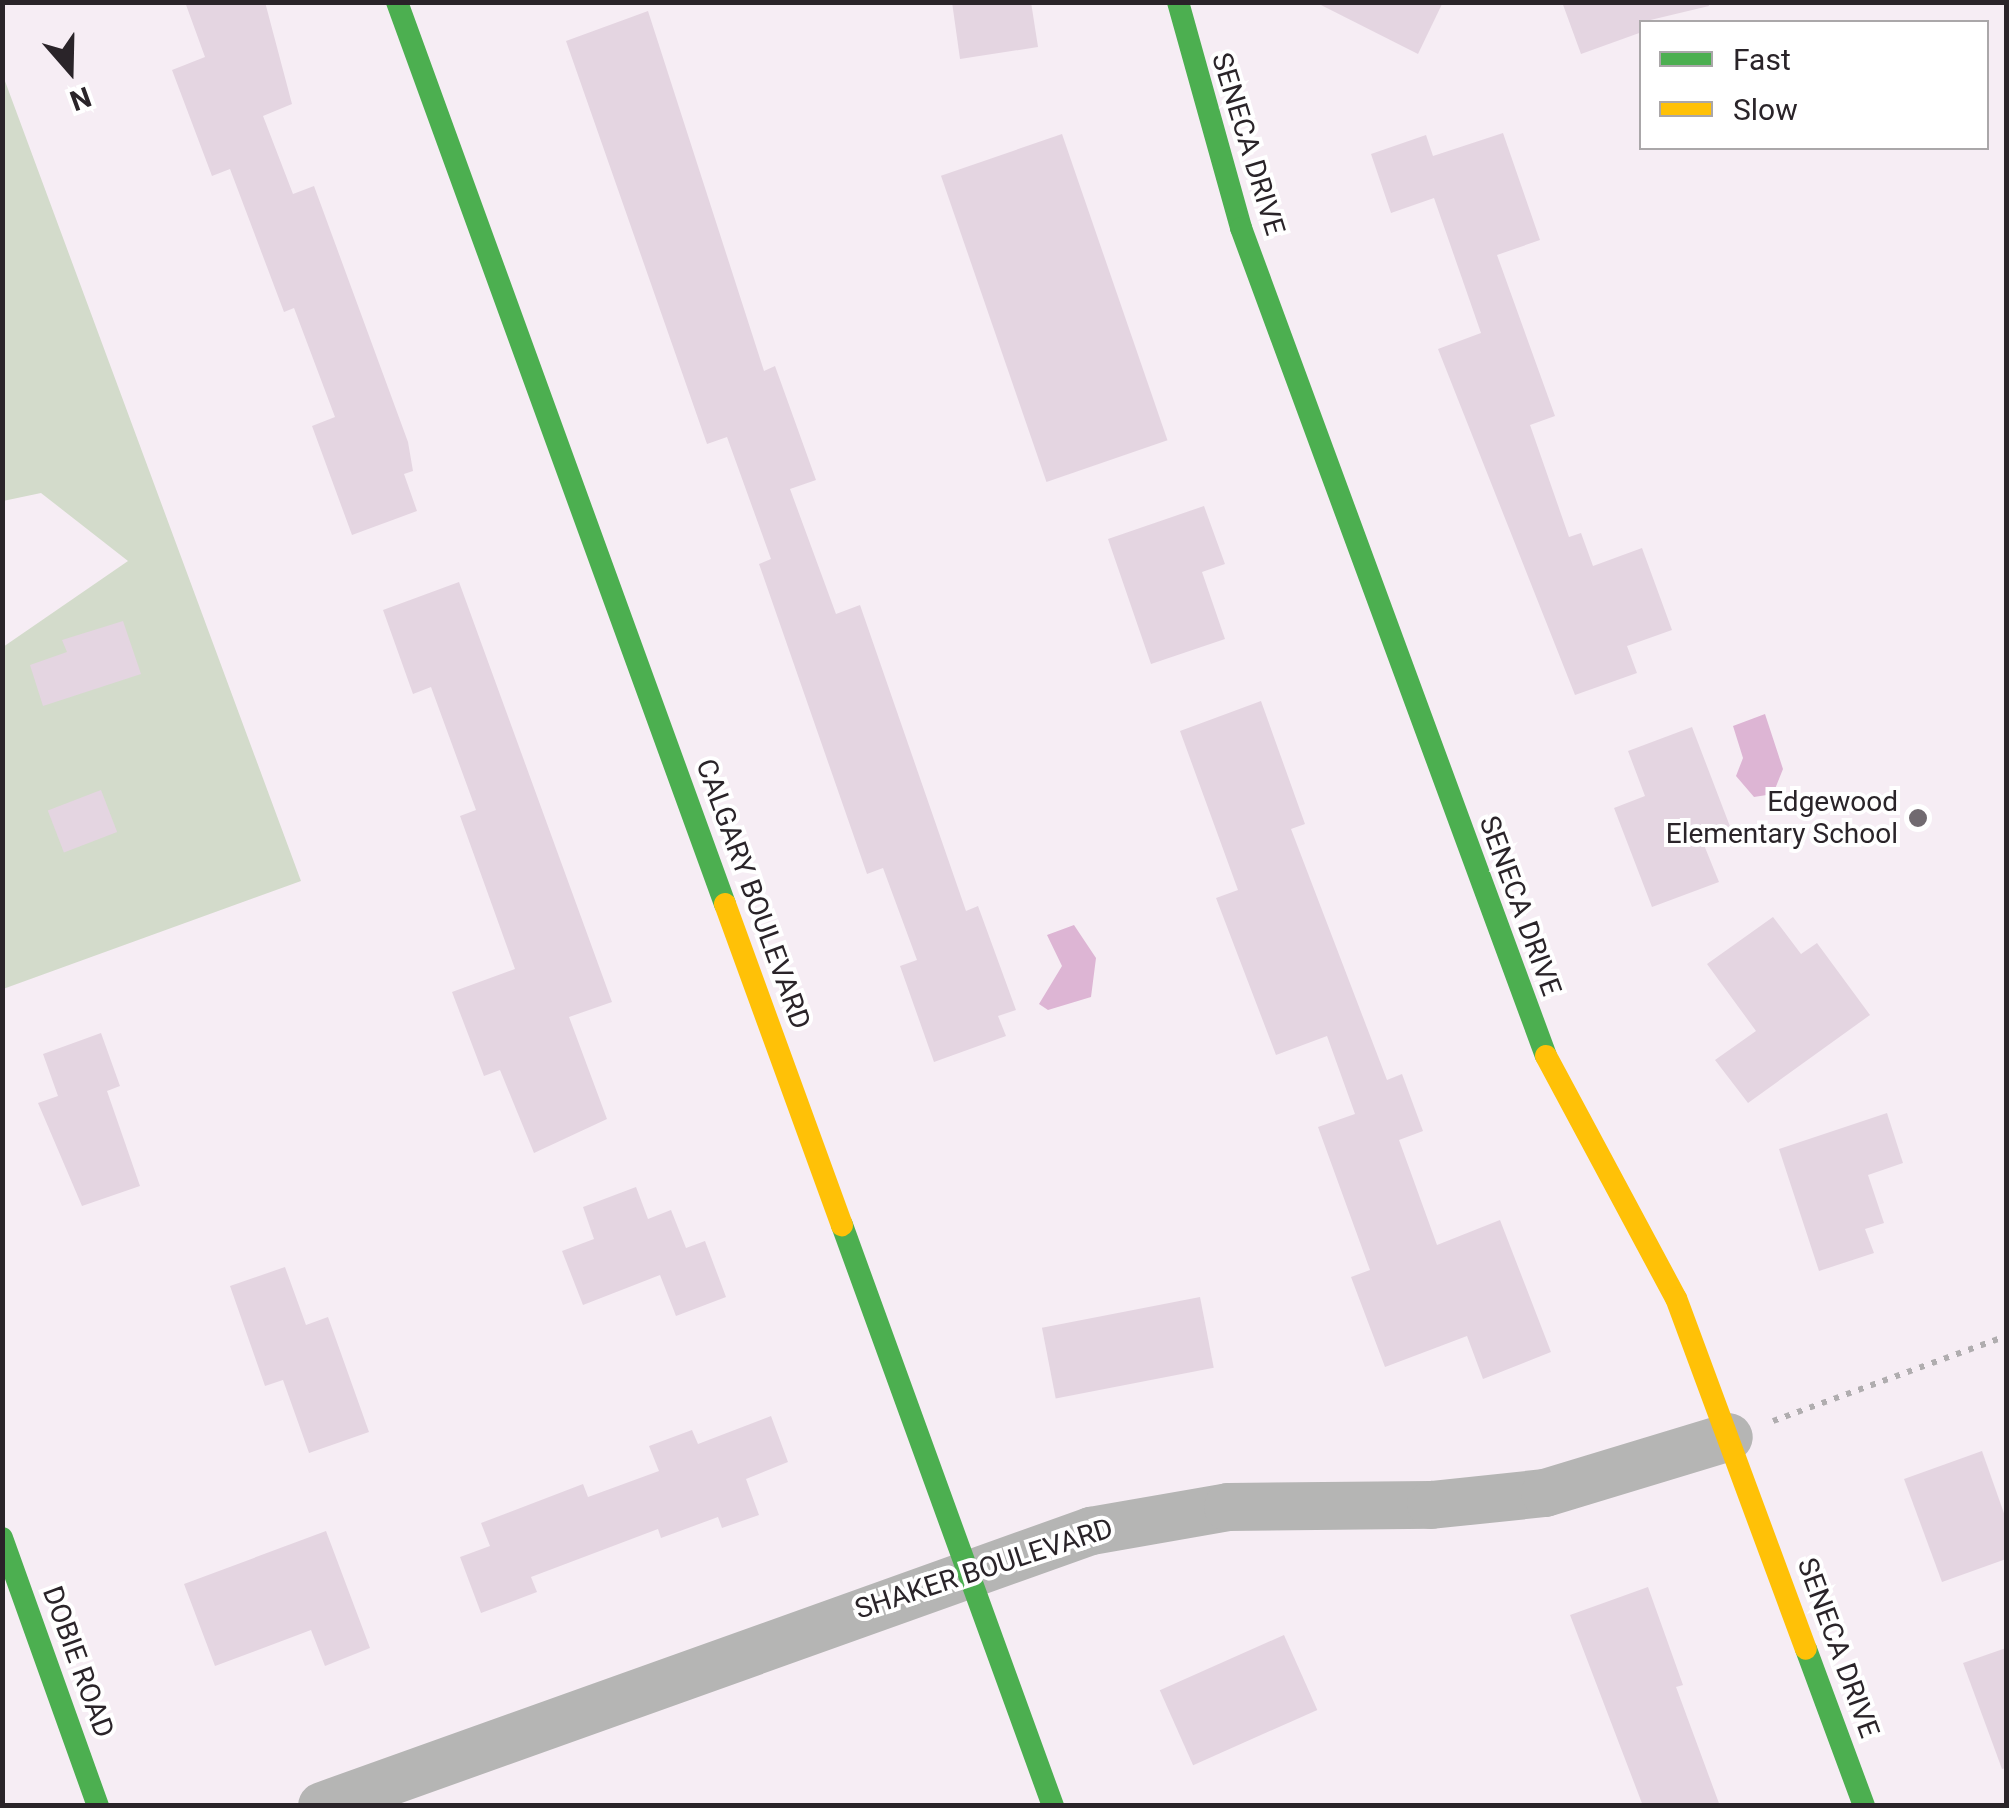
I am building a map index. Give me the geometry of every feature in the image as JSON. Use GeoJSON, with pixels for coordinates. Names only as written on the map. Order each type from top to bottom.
{"type":"FeatureCollection","features":[{"type":"Feature","properties":{"kind":"street","name":"CALGARY BOULEVARD"},"geometry":{"type":"LineString","coordinates":[[397,2],[1053,1806]]}},
{"type":"Feature","properties":{"kind":"street","name":"SENECA DRIVE"},"geometry":{"type":"LineString","coordinates":[[1178,2],[1241,228],[1537,1040],[1676,1298],[1864,1806]]}},
{"type":"Feature","properties":{"kind":"street","name":"SHAKER BOULEVARD"},"geometry":{"type":"LineString","coordinates":[[322,1806],[967,1570],[1091,1530],[1228,1507],[1432,1505],[1545,1493],[1729,1437]]}},
{"type":"Feature","properties":{"kind":"street","name":"DOBIE ROAD"},"geometry":{"type":"LineString","coordinates":[[2,1538],[98,1806]]}},
{"type":"Feature","properties":{"kind":"path"},"geometry":{"type":"LineString","coordinates":[[1729,1437],[2006,1336]]}},
{"type":"Feature","properties":{"kind":"green space"},"geometry":{"type":"Polygon","coordinates":[[[2,73],[301,881],[3,989],[3,647],[128,561],[41,493],[3,501],[2,73]]]}},
{"type":"Feature","properties":{"kind":"shaded area"},"geometry":{"type":"Polygon","coordinates":[[[1765,714],[1783,769],[1773,794],[1754,797],[1736,776],[1743,758],[1733,726],[1765,714]]]}},
{"type":"Feature","properties":{"kind":"shaded area"},"geometry":{"type":"Polygon","coordinates":[[[1074,925],[1096,958],[1091,997],[1048,1010],[1039,1004],[1062,966],[1047,935],[1074,925]]]}},
{"type":"Feature","properties":{"kind":"building"},"geometry":{"type":"Polygon","coordinates":[[[185,2],[265,2],[292,104],[263,116],[293,194],[314,186],[408,442],[413,471],[404,474],[417,511],[352,535],[312,426],[335,417],[294,308],[284,312],[230,169],[212,176],[172,70],[205,57],[185,2]]]}},
{"type":"Feature","properties":{"kind":"building"},"geometry":{"type":"Polygon","coordinates":[[[952,2],[1031,2],[1038,47],[960,59],[952,2]]]}},
{"type":"Feature","properties":{"kind":"building"},"geometry":{"type":"Polygon","coordinates":[[[1315,2],[1443,2],[1418,54],[1315,2]]]}},
{"type":"Feature","properties":{"kind":"building"},"geometry":{"type":"Polygon","coordinates":[[[1562,2],[1708,2],[1709,6],[1639,20],[1639,33],[1581,54],[1562,2]]]}},
{"type":"Feature","properties":{"kind":"building"},"geometry":{"type":"Polygon","coordinates":[[[648,11],[764,371],[775,366],[816,480],[790,489],[836,614],[860,605],[966,911],[978,906],[1016,1010],[998,1016],[1006,1036],[934,1062],[900,966],[917,960],[883,868],[867,874],[759,564],[771,559],[727,437],[707,444],[566,41],[648,11]]]}},
{"type":"Feature","properties":{"kind":"building"},"geometry":{"type":"Polygon","coordinates":[[[1503,133],[1540,240],[1497,255],[1555,416],[1530,425],[1569,537],[1581,533],[1593,566],[1642,548],[1672,630],[1627,646],[1637,673],[1575,695],[1438,349],[1481,333],[1434,198],[1391,213],[1371,154],[1426,135],[1433,156],[1503,133]]]}},
{"type":"Feature","properties":{"kind":"building"},"geometry":{"type":"Polygon","coordinates":[[[1062,134],[1167,440],[1046,482],[941,176],[1062,134]]]}},
{"type":"Feature","properties":{"kind":"building"},"geometry":{"type":"Polygon","coordinates":[[[1204,506],[1225,564],[1202,572],[1225,639],[1151,664],[1108,539],[1204,506]]]}},
{"type":"Feature","properties":{"kind":"building"},"geometry":{"type":"Polygon","coordinates":[[[459,582],[612,1002],[569,1017],[607,1119],[534,1153],[500,1070],[484,1076],[452,992],[515,969],[460,816],[476,810],[431,687],[413,694],[383,610],[459,582]]]}},
{"type":"Feature","properties":{"kind":"building"},"geometry":{"type":"Polygon","coordinates":[[[123,621],[141,674],[43,706],[30,665],[67,652],[62,640],[123,621]]]}},
{"type":"Feature","properties":{"kind":"building"},"geometry":{"type":"Polygon","coordinates":[[[1261,701],[1305,824],[1291,829],[1387,1080],[1402,1074],[1423,1131],[1399,1140],[1437,1245],[1500,1220],[1551,1352],[1483,1379],[1467,1336],[1385,1367],[1351,1277],[1370,1270],[1318,1127],[1355,1114],[1327,1036],[1276,1055],[1216,898],[1238,890],[1180,731],[1261,701]]]}},
{"type":"Feature","properties":{"kind":"building"},"geometry":{"type":"Polygon","coordinates":[[[1692,727],[1731,829],[1702,840],[1719,882],[1652,907],[1614,808],[1645,796],[1628,751],[1692,727]]]}},
{"type":"Feature","properties":{"kind":"building"},"geometry":{"type":"Polygon","coordinates":[[[101,790],[117,832],[64,852],[48,810],[101,790]]]}},
{"type":"Feature","properties":{"kind":"building"},"geometry":{"type":"Polygon","coordinates":[[[1773,917],[1801,954],[1817,943],[1870,1015],[1748,1103],[1715,1060],[1756,1031],[1707,964],[1773,917]]]}},
{"type":"Feature","properties":{"kind":"building"},"geometry":{"type":"Polygon","coordinates":[[[101,1033],[120,1086],[107,1091],[140,1186],[82,1206],[38,1103],[58,1096],[43,1054],[101,1033]]]}},
{"type":"Feature","properties":{"kind":"building"},"geometry":{"type":"Polygon","coordinates":[[[1887,1113],[1903,1163],[1868,1175],[1884,1223],[1865,1229],[1874,1253],[1819,1271],[1779,1149],[1887,1113]]]}},
{"type":"Feature","properties":{"kind":"building"},"geometry":{"type":"Polygon","coordinates":[[[636,1187],[648,1219],[671,1210],[686,1248],[705,1241],[726,1297],[676,1316],[660,1275],[583,1305],[562,1251],[594,1239],[583,1207],[636,1187]]]}},
{"type":"Feature","properties":{"kind":"building"},"geometry":{"type":"Polygon","coordinates":[[[285,1267],[306,1325],[328,1317],[369,1432],[309,1453],[283,1380],[265,1386],[230,1286],[285,1267]]]}},
{"type":"Feature","properties":{"kind":"building"},"geometry":{"type":"Polygon","coordinates":[[[1200,1297],[1214,1368],[1056,1398],[1042,1328],[1200,1297]]]}},
{"type":"Feature","properties":{"kind":"building"},"geometry":{"type":"Polygon","coordinates":[[[771,1416],[788,1462],[746,1479],[759,1515],[722,1528],[718,1517],[661,1538],[658,1529],[531,1577],[537,1592],[481,1613],[460,1557],[490,1546],[481,1523],[583,1484],[588,1497],[659,1471],[649,1446],[692,1430],[698,1444],[771,1416]]]}},
{"type":"Feature","properties":{"kind":"building"},"geometry":{"type":"Polygon","coordinates":[[[1982,1451],[2006,1519],[2006,1559],[1942,1582],[1904,1479],[1982,1451]]]}},
{"type":"Feature","properties":{"kind":"building"},"geometry":{"type":"Polygon","coordinates":[[[326,1531],[370,1648],[325,1666],[311,1630],[215,1666],[184,1584],[326,1531]]]}},
{"type":"Feature","properties":{"kind":"building"},"geometry":{"type":"Polygon","coordinates":[[[1648,1587],[1683,1685],[1676,1687],[1720,1806],[1643,1806],[1570,1615],[1648,1587]]]}},
{"type":"Feature","properties":{"kind":"building"},"geometry":{"type":"Polygon","coordinates":[[[1284,1635],[1317,1710],[1193,1765],[1160,1690],[1284,1635]]]}},
{"type":"Feature","properties":{"kind":"building"},"geometry":{"type":"Polygon","coordinates":[[[2006,1648],[2006,1768],[2002,1769],[1963,1663],[2006,1648]]]}},
{"type":"Feature","properties":{"kind":"traffic: fast"},"geometry":{"type":"LineString","coordinates":[[397,2],[725,904]]}},
{"type":"Feature","properties":{"kind":"traffic: fast"},"geometry":{"type":"LineString","coordinates":[[1178,2],[1241,228],[1546,1056]]}},
{"type":"Feature","properties":{"kind":"traffic: fast"},"geometry":{"type":"LineString","coordinates":[[842,1225],[1053,1806]]}},
{"type":"Feature","properties":{"kind":"traffic: fast"},"geometry":{"type":"LineString","coordinates":[[2,1538],[98,1806]]}},
{"type":"Feature","properties":{"kind":"traffic: fast"},"geometry":{"type":"LineString","coordinates":[[1806,1649],[1864,1806]]}},
{"type":"Feature","properties":{"kind":"traffic: slow"},"geometry":{"type":"LineString","coordinates":[[725,904],[842,1225]]}},
{"type":"Feature","properties":{"kind":"traffic: slow"},"geometry":{"type":"LineString","coordinates":[[1546,1056],[1676,1298],[1806,1649]]}},
{"type":"Feature","properties":{"kind":"place","name":"Edgewood Elementary School"},"geometry":{"type":"Point","coordinates":[1918,818]}}]}
